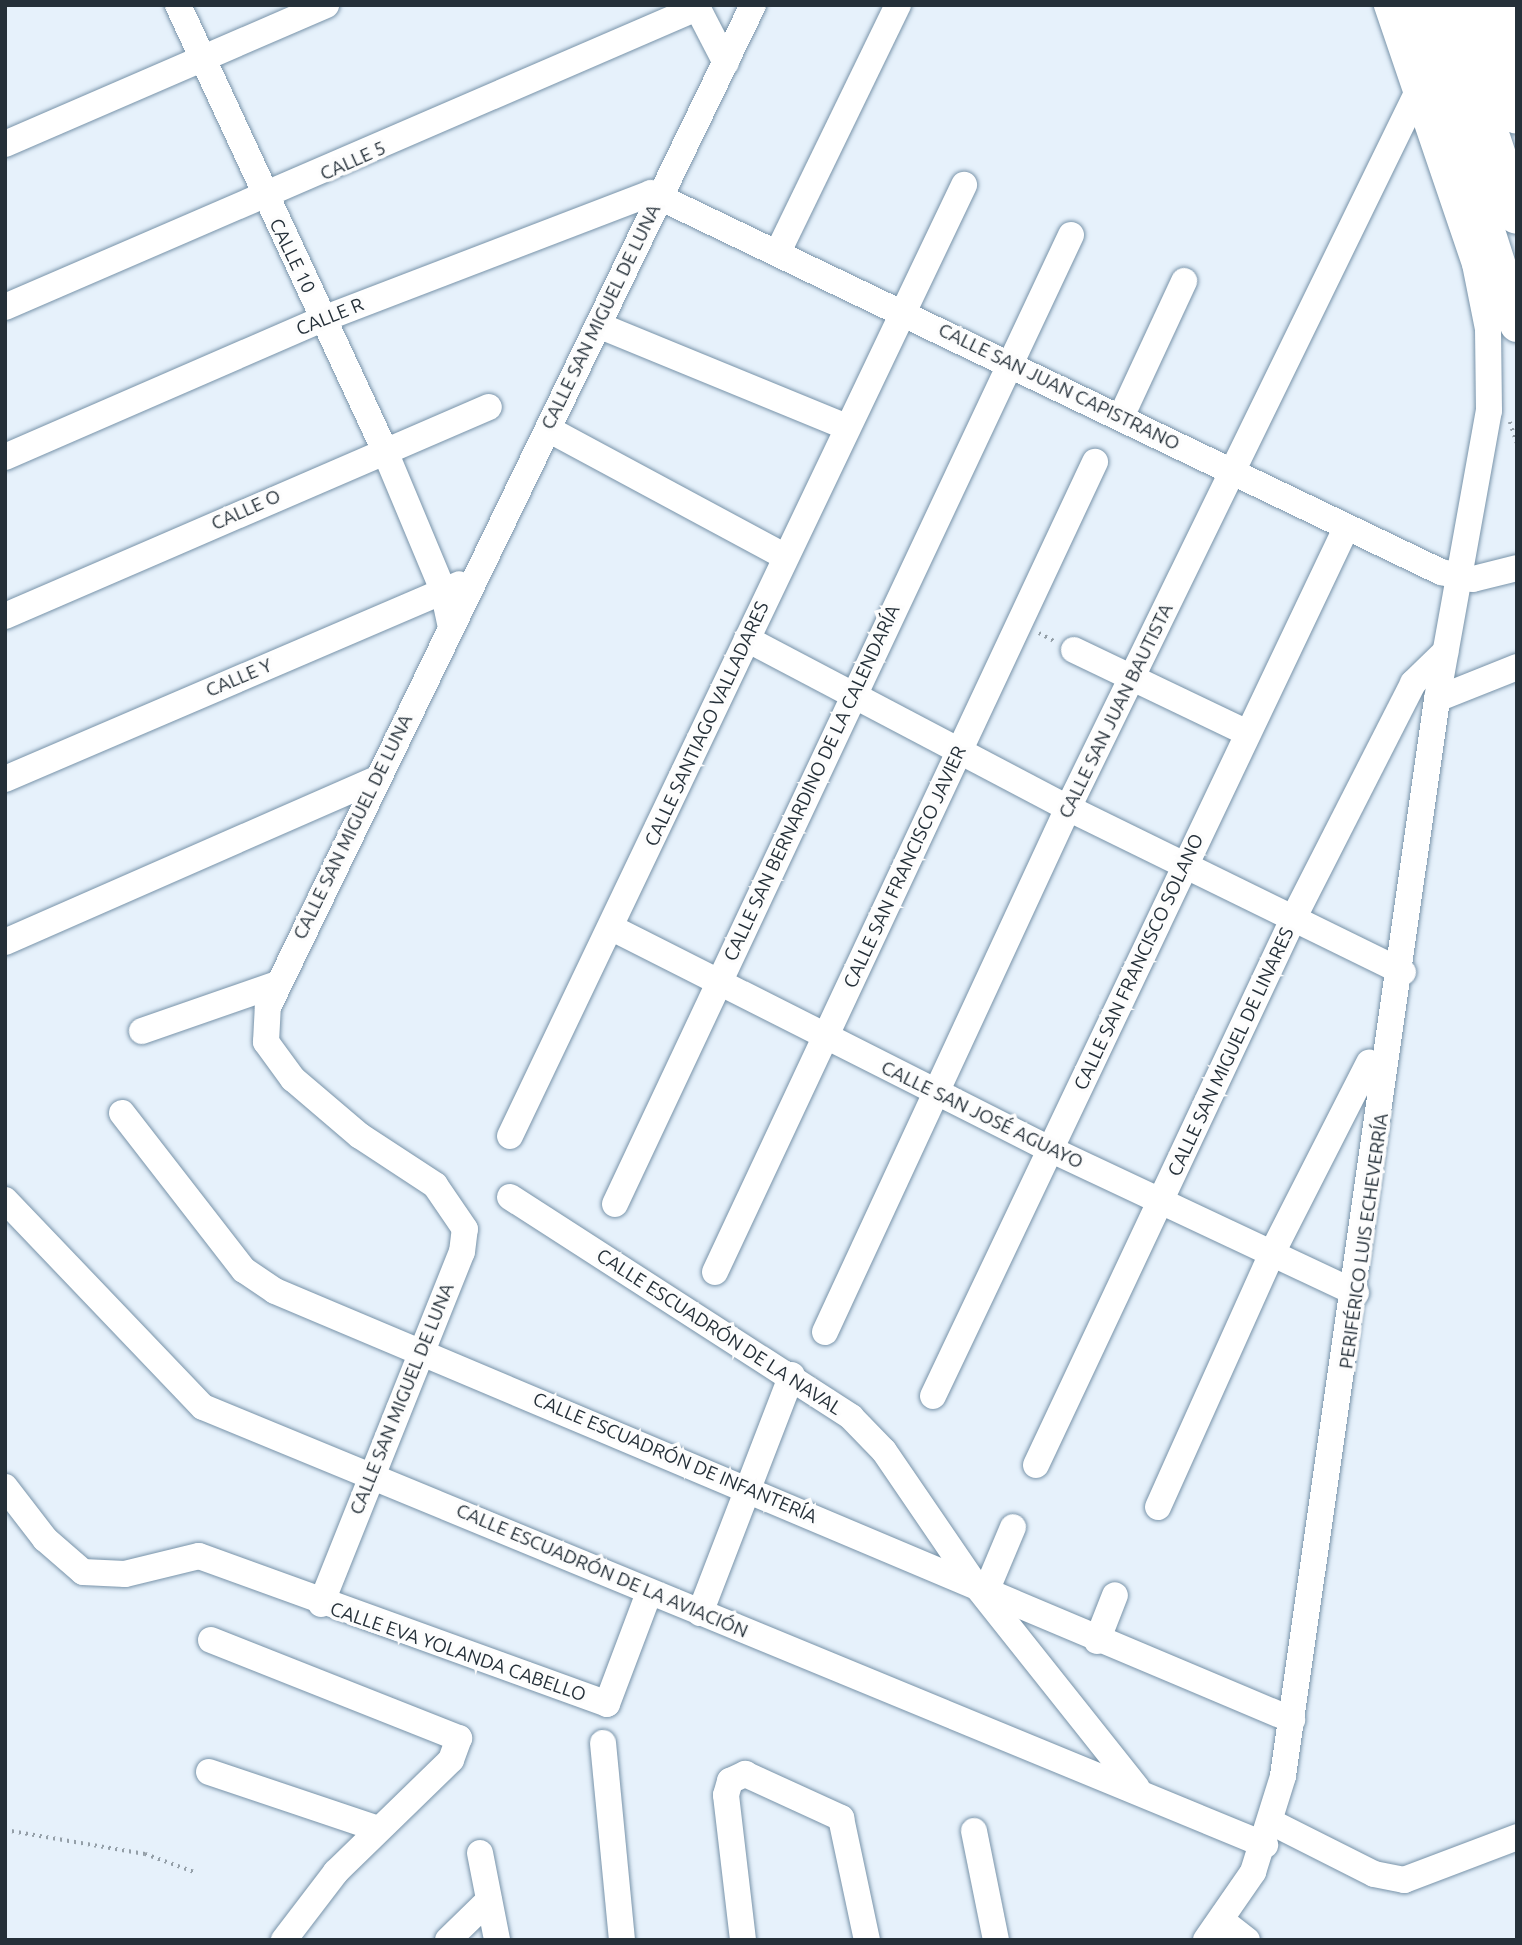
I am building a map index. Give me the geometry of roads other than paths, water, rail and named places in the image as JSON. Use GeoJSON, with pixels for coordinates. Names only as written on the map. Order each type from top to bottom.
{"type":"FeatureCollection","features":[{"type":"Feature","properties":{"kind":"highway"},"geometry":{"type":"LineString","coordinates":[[1433,8],[1517,115]]}},
{"type":"Feature","properties":{"kind":"highway"},"geometry":{"type":"LineString","coordinates":[[1433,8],[1489,224]]}},
{"type":"Feature","properties":{"kind":"main road"},"geometry":{"type":"LineString","coordinates":[[1506,5],[1517,40]]}},
{"type":"Feature","properties":{"kind":"main road"},"geometry":{"type":"LineString","coordinates":[[1489,224],[1517,324]]}},
{"type":"Feature","properties":{"kind":"street","name":"CALLE 10"},"geometry":{"type":"LineString","coordinates":[[178,5],[264,200],[384,449],[443,590],[450,624]]}},
{"type":"Feature","properties":{"kind":"street"},"geometry":{"type":"LineString","coordinates":[[5,144],[204,61],[326,5]]}},
{"type":"Feature","properties":{"kind":"street","name":"CALLE SAN MIGUEL DE LUNA"},"geometry":{"type":"LineString","coordinates":[[321,1604],[370,1474],[423,1352],[462,1252],[460,1213],[435,1185],[360,1136],[278,1061],[266,1026],[277,984],[753,5]]}},
{"type":"Feature","properties":{"kind":"street"},"geometry":{"type":"LineString","coordinates":[[778,252],[898,5]]}},
{"type":"Feature","properties":{"kind":"street"},"geometry":{"type":"LineString","coordinates":[[696,7],[726,63]]}},
{"type":"Feature","properties":{"kind":"street","name":"CALLE 5"},"geometry":{"type":"LineString","coordinates":[[5,307],[264,200],[696,7]]}},
{"type":"Feature","properties":{"kind":"street","name":"PERIFÉRICO LUIS ECHEVERRÍA"},"geometry":{"type":"LineString","coordinates":[[1225,1933],[1269,1834],[1292,1720],[1403,972],[1437,699],[1491,366],[1483,298],[1489,224],[1416,95],[1433,8]]}},
{"type":"Feature","properties":{"kind":"street","name":"CALLE SAN JUAN BAUTISTA"},"geometry":{"type":"LineString","coordinates":[[825,1332],[1068,808],[1236,473],[1416,95]]}},
{"type":"Feature","properties":{"kind":"street","name":"CALLE SANTIAGO VALLADARES"},"geometry":{"type":"LineString","coordinates":[[510,1136],[612,928],[844,426],[905,312],[964,185]]}},
{"type":"Feature","properties":{"kind":"street","name":"CALLE SAN JUAN CAPISTRANO"},"geometry":{"type":"LineString","coordinates":[[660,194],[1014,364],[1346,528],[1458,579]]}},
{"type":"Feature","properties":{"kind":"street","name":"CALLE R"},"geometry":{"type":"LineString","coordinates":[[5,457],[323,319],[639,196],[660,194]]}},
{"type":"Feature","properties":{"kind":"street","name":"CALLE SAN BERNARDINO DE LA CALENDARÍA"},"geometry":{"type":"LineString","coordinates":[[615,1204],[852,694],[1014,364],[1071,235]]}},
{"type":"Feature","properties":{"kind":"street"},"geometry":{"type":"LineString","coordinates":[[1121,417],[1184,281]]}},
{"type":"Feature","properties":{"kind":"street"},"geometry":{"type":"LineString","coordinates":[[598,325],[844,426]]}},
{"type":"Feature","properties":{"kind":"street","name":"CALLE O"},"geometry":{"type":"LineString","coordinates":[[5,617],[384,449],[489,407]]}},
{"type":"Feature","properties":{"kind":"street"},"geometry":{"type":"LineString","coordinates":[[548,429],[784,556]]}},
{"type":"Feature","properties":{"kind":"street","name":"CALLE SAN FRANCISCO JAVIER"},"geometry":{"type":"LineString","coordinates":[[715,1272],[1095,462]]}},
{"type":"Feature","properties":{"kind":"street","name":"CALLE SAN FRANCISCO SOLANO"},"geometry":{"type":"LineString","coordinates":[[933,1396],[1052,1150],[1183,863],[1346,528]]}},
{"type":"Feature","properties":{"kind":"street"},"geometry":{"type":"LineString","coordinates":[[1458,579],[1517,568]]}},
{"type":"Feature","properties":{"kind":"street","name":"CALLE Y"},"geometry":{"type":"LineString","coordinates":[[5,779],[473,578]]}},
{"type":"Feature","properties":{"kind":"street"},"geometry":{"type":"LineString","coordinates":[[747,639],[1068,808],[1403,972]]}},
{"type":"Feature","properties":{"kind":"street"},"geometry":{"type":"LineString","coordinates":[[1074,650],[1247,733]]}},
{"type":"Feature","properties":{"kind":"street","name":"CALLE SAN MIGUEL DE LINARES"},"geometry":{"type":"LineString","coordinates":[[1036,1465],[1293,919],[1413,683],[1445,652]]}},
{"type":"Feature","properties":{"kind":"street"},"geometry":{"type":"LineString","coordinates":[[1437,699],[1505,671],[1517,692]]}},
{"type":"Feature","properties":{"kind":"street"},"geometry":{"type":"LineString","coordinates":[[5,942],[377,779]]}},
{"type":"Feature","properties":{"kind":"street","name":"CALLE SAN JOSÉ AGUAYO"},"geometry":{"type":"LineString","coordinates":[[612,928],[1052,1150],[1356,1293]]}},
{"type":"Feature","properties":{"kind":"street"},"geometry":{"type":"LineString","coordinates":[[142,1031],[277,984]]}},
{"type":"Feature","properties":{"kind":"street"},"geometry":{"type":"LineString","coordinates":[[1158,1507],[1271,1255],[1369,1063]]}},
{"type":"Feature","properties":{"kind":"street","name":"CALLE ESCUADRÓN DE INFANTERÍA"},"geometry":{"type":"LineString","coordinates":[[122,1113],[257,1281],[980,1586],[1097,1641],[1292,1720]]}},
{"type":"Feature","properties":{"kind":"street","name":"CALLE ESCUADRÓN DE LA NAVAL"},"geometry":{"type":"LineString","coordinates":[[510,1197],[792,1375],[851,1417],[884,1451],[980,1586],[1137,1788]]}},
{"type":"Feature","properties":{"kind":"street","name":"CALLE ESCUADRÓN DE LA AVIACIÓN"},"geometry":{"type":"LineString","coordinates":[[5,1200],[185,1395],[227,1418],[370,1474],[649,1593],[1137,1788],[1374,1874],[1404,1880],[1517,1837]]}},
{"type":"Feature","properties":{"kind":"street"},"geometry":{"type":"LineString","coordinates":[[700,1613],[792,1375]]}},
{"type":"Feature","properties":{"kind":"street","name":"CALLE EVA YOLANDA CABELLO"},"geometry":{"type":"LineString","coordinates":[[5,1487],[45,1539],[83,1572],[125,1574],[199,1556],[321,1604],[607,1703],[649,1593]]}},
{"type":"Feature","properties":{"kind":"street"},"geometry":{"type":"LineString","coordinates":[[980,1586],[1013,1527]]}},
{"type":"Feature","properties":{"kind":"street"},"geometry":{"type":"LineString","coordinates":[[1097,1641],[1115,1595]]}},
{"type":"Feature","properties":{"kind":"street"},"geometry":{"type":"LineString","coordinates":[[211,1640],[448,1728],[459,1738],[457,1751],[378,1829],[284,1940]]}},
{"type":"Feature","properties":{"kind":"street"},"geometry":{"type":"LineString","coordinates":[[603,1743],[622,1940]]}},
{"type":"Feature","properties":{"kind":"street"},"geometry":{"type":"LineString","coordinates":[[209,1772],[378,1829]]}},
{"type":"Feature","properties":{"kind":"street"},"geometry":{"type":"LineString","coordinates":[[743,1940],[726,1795],[730,1781],[745,1774],[813,1800],[841,1818],[867,1940]]}},
{"type":"Feature","properties":{"kind":"street"},"geometry":{"type":"LineString","coordinates":[[974,1830],[996,1940]]}},
{"type":"Feature","properties":{"kind":"street"},"geometry":{"type":"LineString","coordinates":[[480,1853],[497,1940]]}},
{"type":"Feature","properties":{"kind":"street"},"geometry":{"type":"LineString","coordinates":[[448,1940],[489,1900]]}}]}
